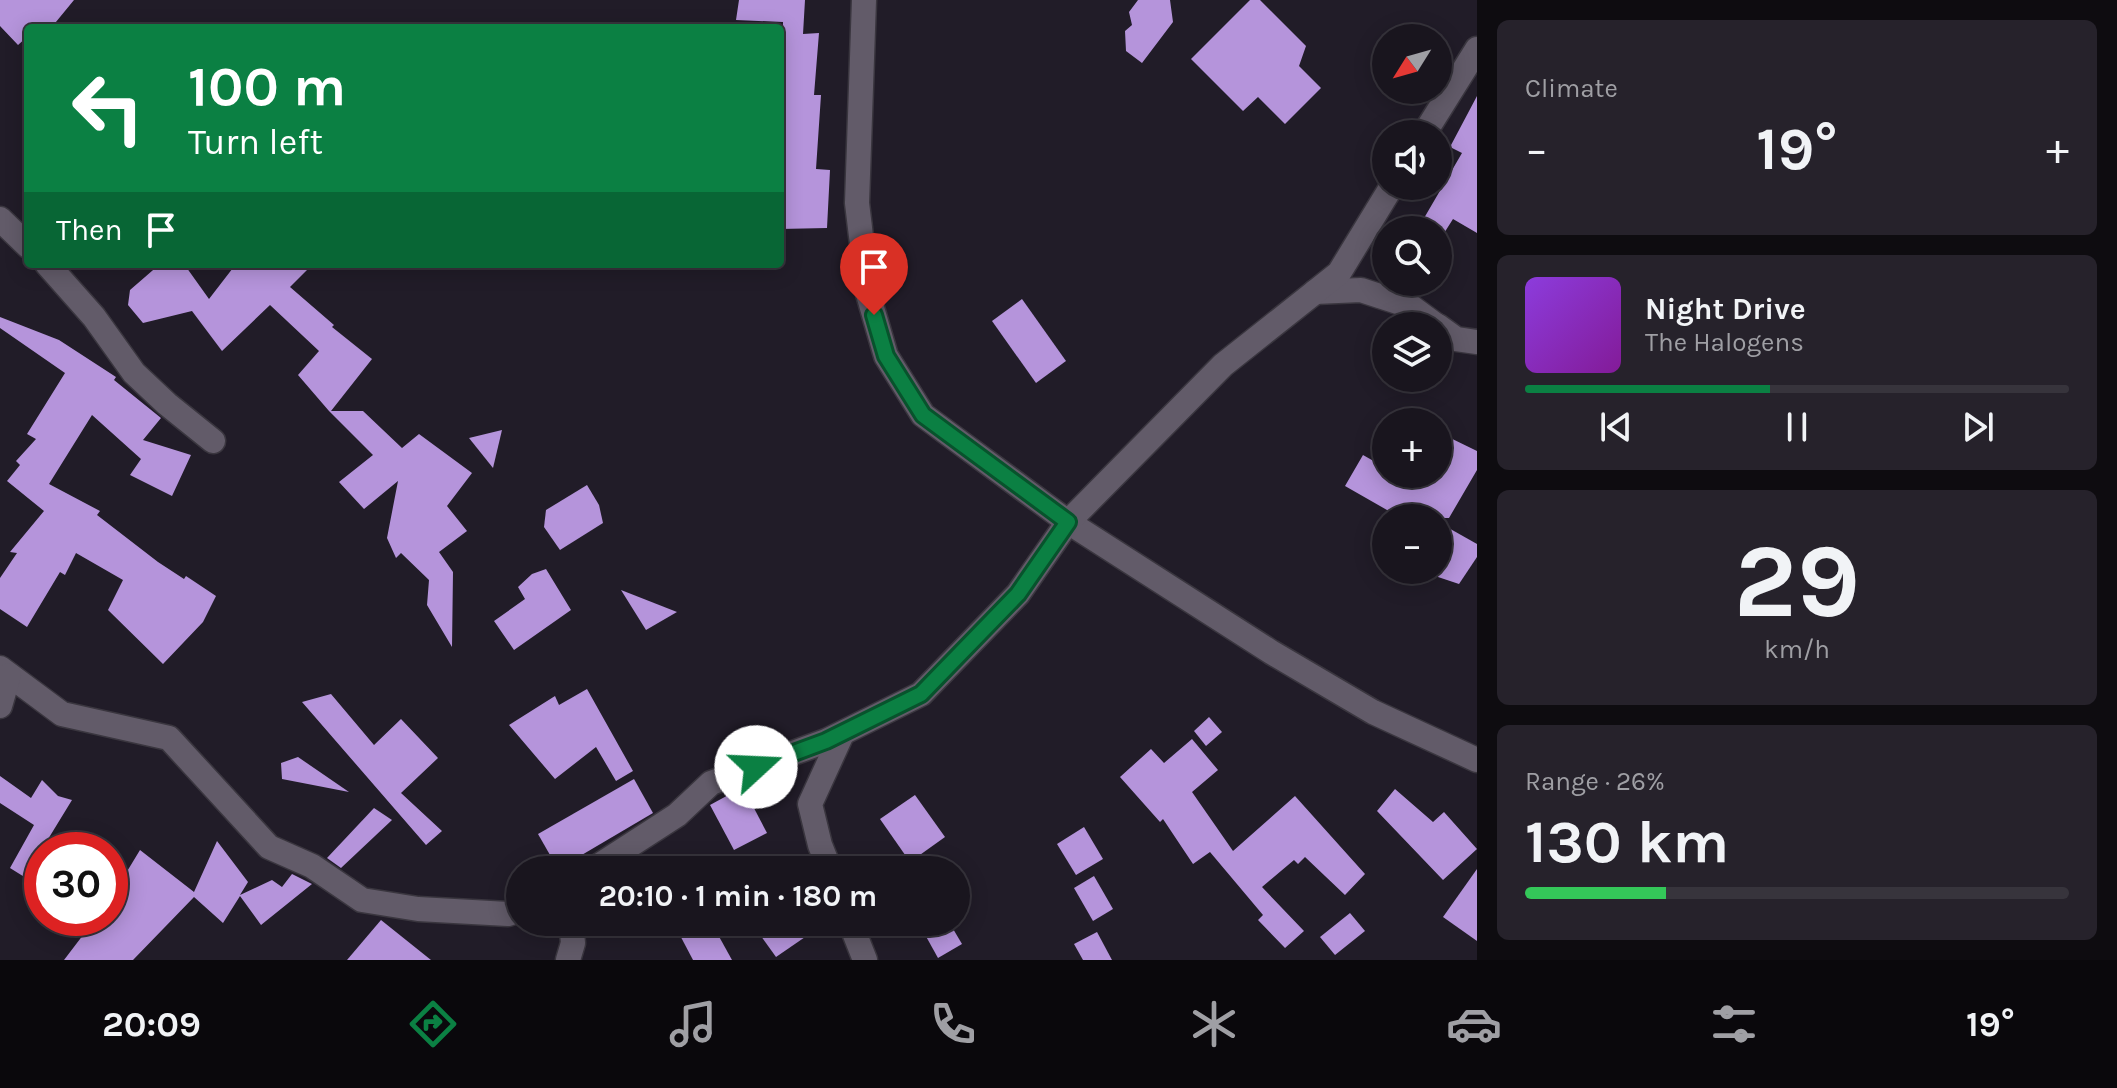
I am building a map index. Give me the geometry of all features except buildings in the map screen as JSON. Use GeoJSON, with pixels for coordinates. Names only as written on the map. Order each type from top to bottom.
{"type":"FeatureCollection","features":[{"type":"Feature","properties":{"kind":"street"},"geometry":{"type":"LineString","coordinates":[[864,0],[857,203],[868,294],[886,356],[923,415],[1068,522],[1271,652],[1373,712],[1477,760]]}},
{"type":"Feature","properties":{"kind":"street"},"geometry":{"type":"LineString","coordinates":[[1433,120],[1477,49]]}},
{"type":"Feature","properties":{"kind":"street"},"geometry":{"type":"LineString","coordinates":[[614,856],[677,815],[711,783],[842,734],[921,694],[1018,594],[1068,522],[1223,365],[1339,273],[1383,200]]}},
{"type":"Feature","properties":{"kind":"street"},"geometry":{"type":"LineString","coordinates":[[0,219],[24,242]]}},
{"type":"Feature","properties":{"kind":"street"},"geometry":{"type":"LineString","coordinates":[[51,268],[94,317],[134,373],[213,441]]}},
{"type":"Feature","properties":{"kind":"street"},"geometry":{"type":"LineString","coordinates":[[1315,292],[1361,290],[1410,306],[1418,312]]}},
{"type":"Feature","properties":{"kind":"street"},"geometry":{"type":"LineString","coordinates":[[1452,336],[1477,342]]}},
{"type":"Feature","properties":{"kind":"street"},"geometry":{"type":"LineString","coordinates":[[0,706],[5,672],[62,714],[169,738],[269,847],[312,866],[362,900],[418,909],[506,914]]}},
{"type":"Feature","properties":{"kind":"street"},"geometry":{"type":"LineString","coordinates":[[824,856],[810,804],[842,734]]}},
{"type":"Feature","properties":{"kind":"street"},"geometry":{"type":"LineString","coordinates":[[568,960],[572,936]]}},
{"type":"Feature","properties":{"kind":"street"},"geometry":{"type":"LineString","coordinates":[[856,936],[865,960]]}},
{"type":"Feature","properties":{"kind":"route"},"geometry":{"type":"LineString","coordinates":[[756,767],[851,730],[921,694],[1018,594],[1068,522],[923,415],[886,356],[874,315]]}}]}
